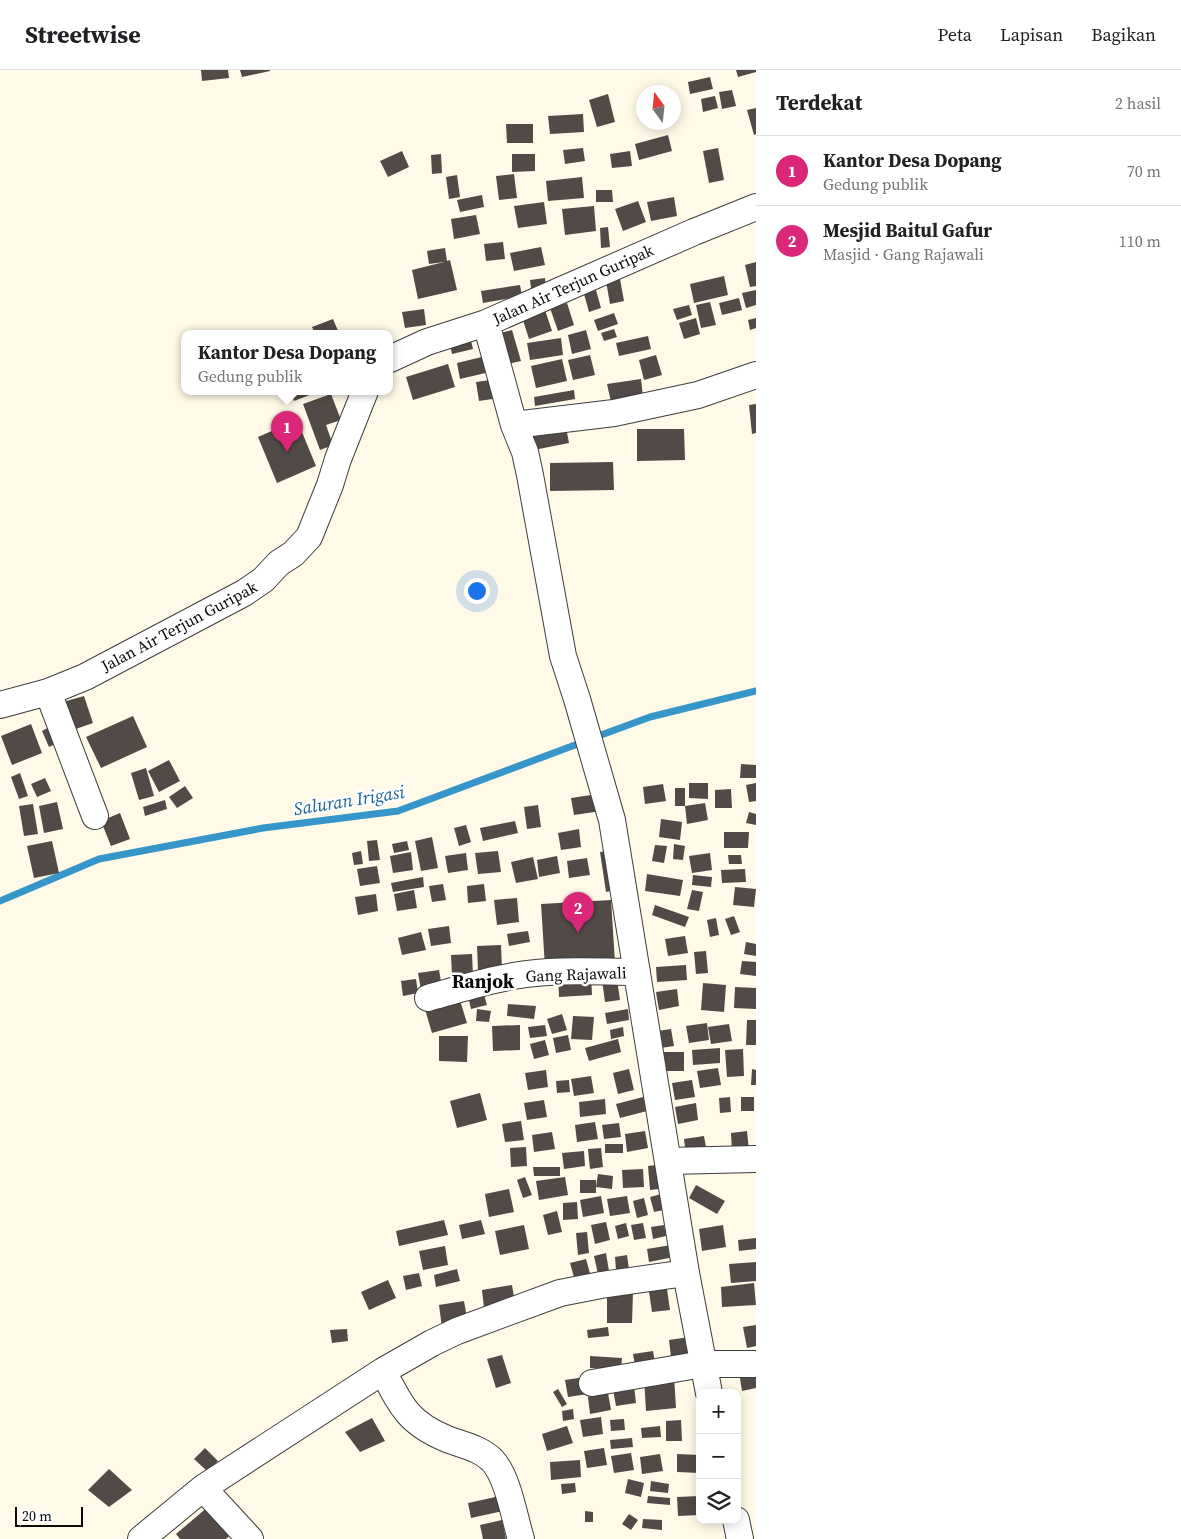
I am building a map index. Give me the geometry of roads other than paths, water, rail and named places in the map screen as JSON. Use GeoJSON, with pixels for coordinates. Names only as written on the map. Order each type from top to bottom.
{"type":"FeatureCollection","features":[{"type":"Feature","properties":{"kind":"street","name":"Jalan Air Terjun Guripak"},"geometry":{"type":"LineString","coordinates":[[393,358],[427,342],[486,323],[694,232],[756,207]]}},
{"type":"Feature","properties":{"kind":"street"},"geometry":{"type":"LineString","coordinates":[[486,323],[514,425],[525,452],[562,656],[577,700],[612,820],[686,1273],[709,1389]]}},
{"type":"Feature","properties":{"kind":"street"},"geometry":{"type":"LineString","coordinates":[[514,425],[614,413],[698,395],[756,375]]}},
{"type":"Feature","properties":{"kind":"street","name":"Jalan Air Terjun Guripak"},"geometry":{"type":"LineString","coordinates":[[0,705],[48,692],[85,676],[244,593],[263,580],[279,563],[294,554],[309,537],[363,395]]}},
{"type":"Feature","properties":{"kind":"street"},"geometry":{"type":"LineString","coordinates":[[48,692],[95,816]]}},
{"type":"Feature","properties":{"kind":"street","name":"Gang Rajawali"},"geometry":{"type":"LineString","coordinates":[[428,998],[488,982],[548,972],[637,972]]}},
{"type":"Feature","properties":{"kind":"street"},"geometry":{"type":"LineString","coordinates":[[668,1161],[756,1159]]}},
{"type":"Feature","properties":{"kind":"street"},"geometry":{"type":"LineString","coordinates":[[141,1539],[203,1488],[383,1371],[432,1343],[457,1331],[560,1293],[601,1284],[686,1273]]}},
{"type":"Feature","properties":{"kind":"street"},"geometry":{"type":"LineString","coordinates":[[592,1383],[704,1364],[756,1364]]}},
{"type":"Feature","properties":{"kind":"street"},"geometry":{"type":"LineString","coordinates":[[383,1371],[400,1404],[413,1419],[446,1438],[474,1448],[491,1459],[504,1482],[514,1510],[521,1539]]}},
{"type":"Feature","properties":{"kind":"street"},"geometry":{"type":"LineString","coordinates":[[203,1488],[250,1539]]}},
{"type":"Feature","properties":{"kind":"street"},"geometry":{"type":"LineString","coordinates":[[737,1524],[740,1539]]}},
{"type":"Feature","properties":{"kind":"waterway","name":"Saluran Irigasi"},"geometry":{"type":"LineString","coordinates":[[593,738],[650,717],[756,691]]}},
{"type":"Feature","properties":{"kind":"waterway","name":"Saluran Irigasi"},"geometry":{"type":"LineString","coordinates":[[0,901],[99,859],[263,828],[398,811],[583,742]]}},
{"type":"Feature","properties":{"kind":"place","name":"Kantor Desa Dopang"},"geometry":{"type":"Point","coordinates":[287,452]}},
{"type":"Feature","properties":{"kind":"place","name":"Mesjid Baitul Gafur"},"geometry":{"type":"Point","coordinates":[578,933]}},
{"type":"Feature","properties":{"kind":"district","name":"Ranjok"},"geometry":{"type":"Point","coordinates":[483,981]}}]}
